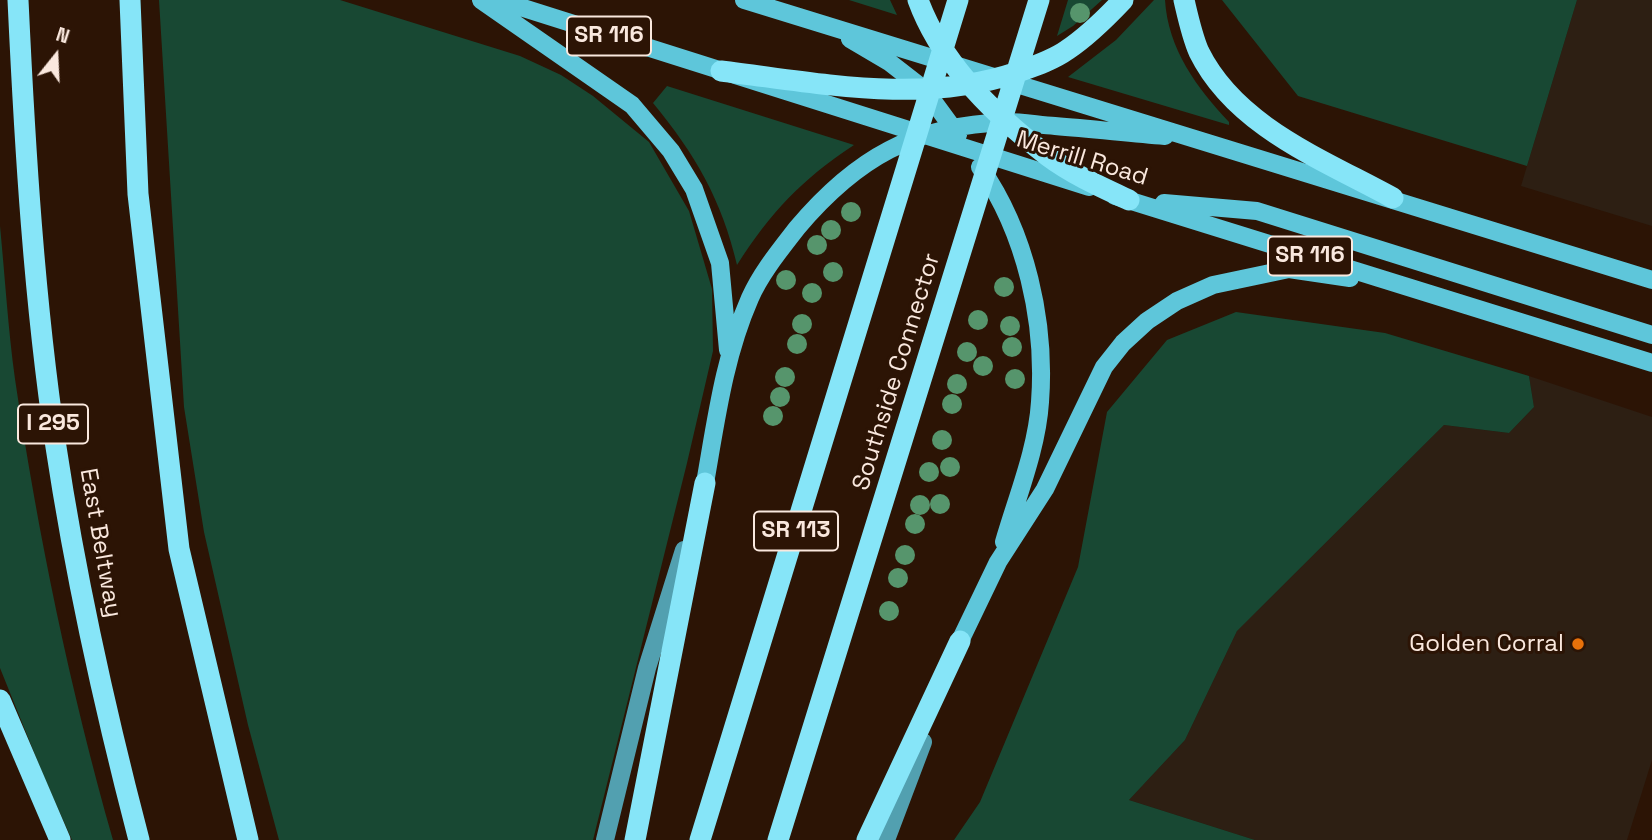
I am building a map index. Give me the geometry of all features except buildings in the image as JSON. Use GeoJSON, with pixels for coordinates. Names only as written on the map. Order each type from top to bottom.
{"type":"FeatureCollection","features":[{"type":"Feature","properties":{"kind":"highway","name":"East Beltway"},"geometry":{"type":"LineString","coordinates":[[18,0],[26,169],[39,313],[56,448],[103,698],[139,840]]}},
{"type":"Feature","properties":{"kind":"highway"},"geometry":{"type":"LineString","coordinates":[[130,0],[138,194],[179,549],[248,840]]}},
{"type":"Feature","properties":{"kind":"highway"},"geometry":{"type":"LineString","coordinates":[[918,0],[935,38],[951,62],[1008,122],[1049,157],[1087,180],[1129,200]]}},
{"type":"Feature","properties":{"kind":"highway","name":"Southside Connector"},"geometry":{"type":"LineString","coordinates":[[700,840],[958,0]]}},
{"type":"Feature","properties":{"kind":"highway"},"geometry":{"type":"LineString","coordinates":[[721,71],[883,90],[925,90],[971,85],[1001,78],[1065,51],[1089,33],[1123,0]]}},
{"type":"Feature","properties":{"kind":"highway"},"geometry":{"type":"LineString","coordinates":[[1184,0],[1199,51],[1220,83],[1254,119],[1297,146],[1393,198]]}},
{"type":"Feature","properties":{"kind":"highway","name":"Southside Connector"},"geometry":{"type":"LineString","coordinates":[[778,840],[1039,2]]}},
{"type":"Feature","properties":{"kind":"highway"},"geometry":{"type":"LineString","coordinates":[[635,840],[705,483]]}},
{"type":"Feature","properties":{"kind":"highway"},"geometry":{"type":"LineString","coordinates":[[867,840],[960,641]]}},
{"type":"Feature","properties":{"kind":"highway"},"geometry":{"type":"LineString","coordinates":[[0,699],[60,840]]}},
{"type":"Feature","properties":{"kind":"main road"},"geometry":{"type":"LineString","coordinates":[[481,0],[632,105],[671,151],[694,189],[720,263],[728,360]]}},
{"type":"Feature","properties":{"kind":"main road","name":"Merrill Road"},"geometry":{"type":"LineString","coordinates":[[498,0],[1652,363]]}},
{"type":"Feature","properties":{"kind":"main road"},"geometry":{"type":"LineString","coordinates":[[744,0],[1652,280]]}},
{"type":"Feature","properties":{"kind":"main road"},"geometry":{"type":"LineString","coordinates":[[815,20],[890,62],[925,90],[996,190],[1007,214],[1030,283],[1041,344],[1040,403],[1031,453],[998,562]]}},
{"type":"Feature","properties":{"kind":"main road"},"geometry":{"type":"LineString","coordinates":[[705,483],[728,360],[751,297],[776,254],[811,212],[845,178],[877,154],[922,135],[954,128],[1008,122],[1202,140]]}},
{"type":"Feature","properties":{"kind":"main road"},"geometry":{"type":"LineString","coordinates":[[1129,200],[1257,211],[1652,335]]}},
{"type":"Feature","properties":{"kind":"main road"},"geometry":{"type":"LineString","coordinates":[[960,641],[998,562],[1045,489],[1104,367],[1123,342],[1147,321],[1177,301],[1213,285],[1289,269],[1405,286]]}},
{"type":"Feature","properties":{"kind":"street"},"geometry":{"type":"LineString","coordinates":[[605,840],[647,668],[705,483]]}},
{"type":"Feature","properties":{"kind":"street"},"geometry":{"type":"LineString","coordinates":[[886,840],[960,641]]}},
{"type":"Feature","properties":{"kind":"shaded area"},"geometry":{"type":"Polygon","coordinates":[[[1577,0],[1652,0],[1652,226],[1521,186],[1577,0]]]}},
{"type":"Feature","properties":{"kind":"shaded area"},"geometry":{"type":"Polygon","coordinates":[[[1529,376],[1652,417],[1652,760],[1627,840],[1255,840],[1129,800],[1185,740],[1237,631],[1444,425],[1509,433],[1534,407],[1529,376]]]}},
{"type":"Feature","properties":{"kind":"green space"},"geometry":{"type":"Polygon","coordinates":[[[159,0],[340,0],[520,56],[561,75],[593,96],[649,142],[689,211],[712,289],[713,351],[593,840],[279,840],[248,725],[204,532],[184,407],[159,0]]]}},
{"type":"Feature","properties":{"kind":"green space"},"geometry":{"type":"Polygon","coordinates":[[[849,0],[890,0],[897,15],[849,0]]]}},
{"type":"Feature","properties":{"kind":"green space"},"geometry":{"type":"Polygon","coordinates":[[[1068,0],[1102,0],[1073,26],[1057,36],[1068,0]]]}},
{"type":"Feature","properties":{"kind":"green space"},"geometry":{"type":"Polygon","coordinates":[[[1154,0],[1165,0],[1172,35],[1186,67],[1229,125],[1068,77],[1116,40],[1154,0]]]}},
{"type":"Feature","properties":{"kind":"green space"},"geometry":{"type":"Polygon","coordinates":[[[1222,0],[1577,0],[1527,166],[1298,96],[1222,0]]]}},
{"type":"Feature","properties":{"kind":"green space"},"geometry":{"type":"Polygon","coordinates":[[[667,86],[854,145],[818,171],[788,198],[737,265],[723,219],[705,179],[682,141],[653,103],[667,86]]]}},
{"type":"Feature","properties":{"kind":"green space"},"geometry":{"type":"Polygon","coordinates":[[[0,226],[13,360],[34,496],[69,669],[113,840],[72,840],[0,668],[0,226]]]}},
{"type":"Feature","properties":{"kind":"green space"},"geometry":{"type":"Polygon","coordinates":[[[1236,312],[1385,333],[1529,376],[1534,407],[1509,433],[1444,425],[1237,631],[1185,740],[1129,800],[1255,840],[954,840],[980,802],[1078,567],[1107,412],[1167,340],[1236,312]]]}},
{"type":"Feature","properties":{"kind":"place","name":"Golden Corral"},"geometry":{"type":"Point","coordinates":[1578,644]}}]}
